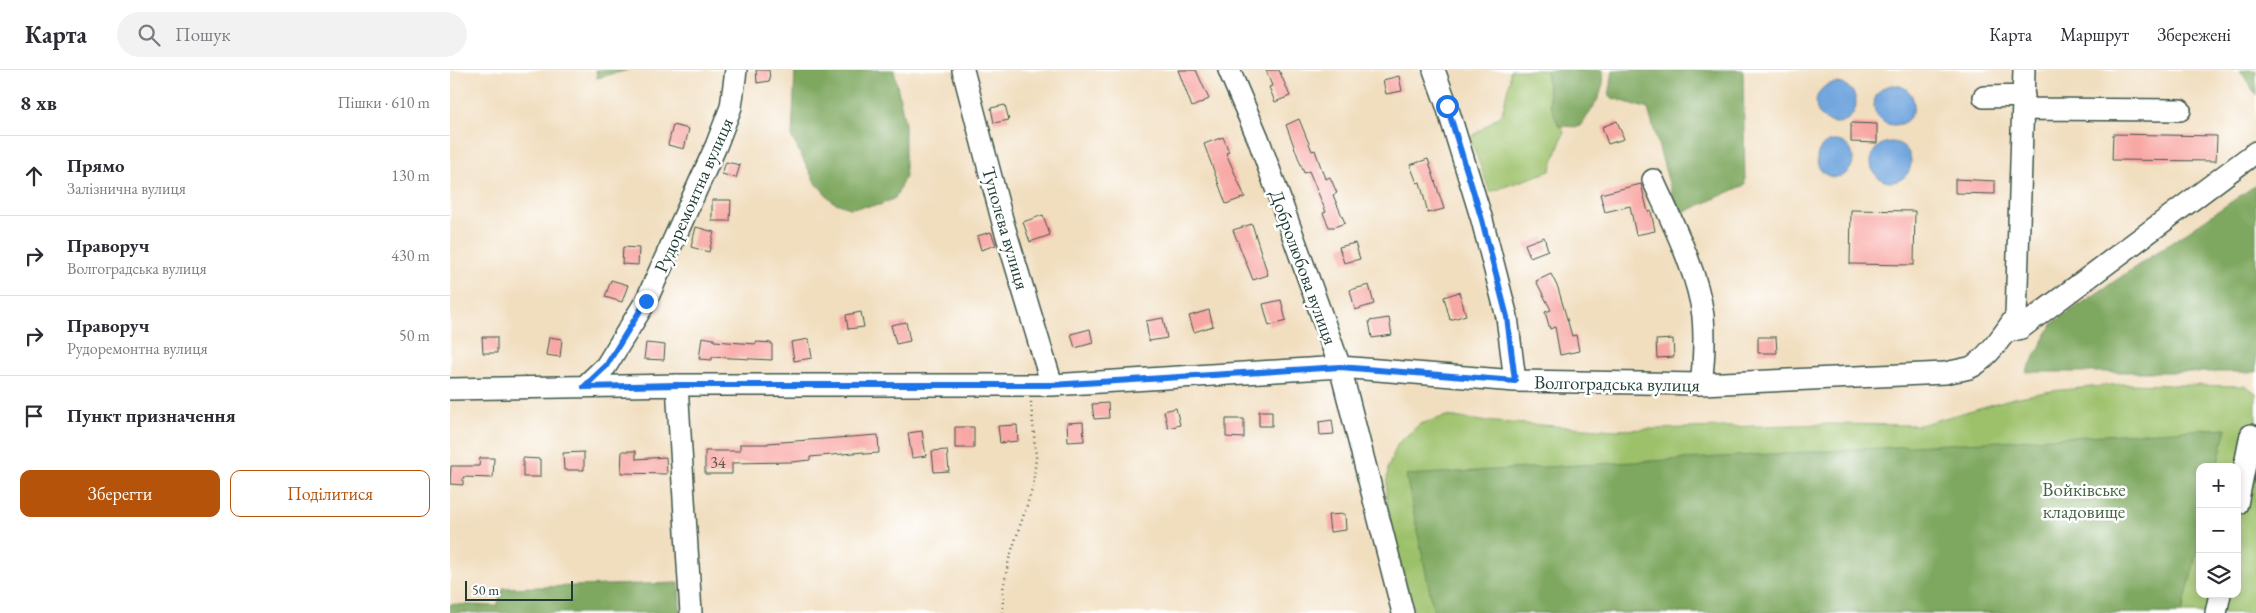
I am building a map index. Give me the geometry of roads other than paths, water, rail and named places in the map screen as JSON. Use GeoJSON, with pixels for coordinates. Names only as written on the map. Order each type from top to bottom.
{"type":"FeatureCollection","features":[{"type":"Feature","properties":{"kind":"street","name":"Рудоремонтна вулиця"},"geometry":{"type":"LineString","coordinates":[[584,387],[606,366],[646,301],[716,146],[731,107],[736,70]]}},
{"type":"Feature","properties":{"kind":"street","name":"Туполєва вулиця"},"geometry":{"type":"LineString","coordinates":[[963,70],[1003,223],[1052,385]]}},
{"type":"Feature","properties":{"kind":"street","name":"Добролюбова вулиця"},"geometry":{"type":"LineString","coordinates":[[1229,70],[1258,138],[1340,367],[1403,613]]}},
{"type":"Feature","properties":{"kind":"street"},"geometry":{"type":"LineString","coordinates":[[1434,70],[1482,220],[1507,317],[1515,381]]}},
{"type":"Feature","properties":{"kind":"street"},"geometry":{"type":"LineString","coordinates":[[2006,332],[2016,316],[2024,70]]}},
{"type":"Feature","properties":{"kind":"street"},"geometry":{"type":"LineString","coordinates":[[1984,97],[2024,103],[2180,110]]}},
{"type":"Feature","properties":{"kind":"street"},"geometry":{"type":"LineString","coordinates":[[2006,332],[2021,328],[2256,152]]}},
{"type":"Feature","properties":{"kind":"street"},"geometry":{"type":"LineString","coordinates":[[1653,180],[1680,240],[1697,289],[1703,315],[1704,357],[1701,384]]}},
{"type":"Feature","properties":{"kind":"street","name":"Волгоградська вулиця"},"geometry":{"type":"LineString","coordinates":[[450,389],[677,385],[1052,385],[1340,367],[1515,381],[1701,384],[1946,373],[1971,367],[1991,350],[2006,332]]}},
{"type":"Feature","properties":{"kind":"street"},"geometry":{"type":"LineString","coordinates":[[677,385],[691,613]]}},
{"type":"Feature","properties":{"kind":"street"},"geometry":{"type":"LineString","coordinates":[[2241,484],[2251,435]]}},
{"type":"Feature","properties":{"kind":"street"},"geometry":{"type":"LineString","coordinates":[[2216,613],[2219,598]]}},
{"type":"Feature","properties":{"kind":"water"},"geometry":{"type":"Polygon","coordinates":[[[1840,83],[1847,86],[1853,92],[1856,103],[1855,111],[1847,120],[1840,123],[1832,123],[1825,120],[1817,111],[1816,99],[1819,92],[1828,84],[1840,83]]]}},
{"type":"Feature","properties":{"kind":"water"},"geometry":{"type":"Polygon","coordinates":[[[1890,85],[1898,85],[1905,88],[1911,94],[1914,105],[1911,116],[1905,122],[1898,125],[1890,125],[1883,122],[1877,116],[1874,109],[1874,101],[1877,94],[1883,88],[1890,85]]]}},
{"type":"Feature","properties":{"kind":"water"},"geometry":{"type":"Polygon","coordinates":[[[1835,141],[1847,147],[1853,159],[1847,171],[1835,177],[1823,171],[1817,159],[1823,147],[1835,141]]]}},
{"type":"Feature","properties":{"kind":"water"},"geometry":{"type":"Polygon","coordinates":[[[1887,142],[1895,142],[1902,145],[1908,151],[1911,162],[1908,173],[1902,179],[1895,182],[1887,182],[1880,179],[1874,173],[1871,166],[1871,158],[1874,151],[1880,145],[1887,142]]]}},
{"type":"Feature","properties":{"kind":"park label","name":"Войківське кладовище"},"geometry":{"type":"Point","coordinates":[2084,500]}}]}
